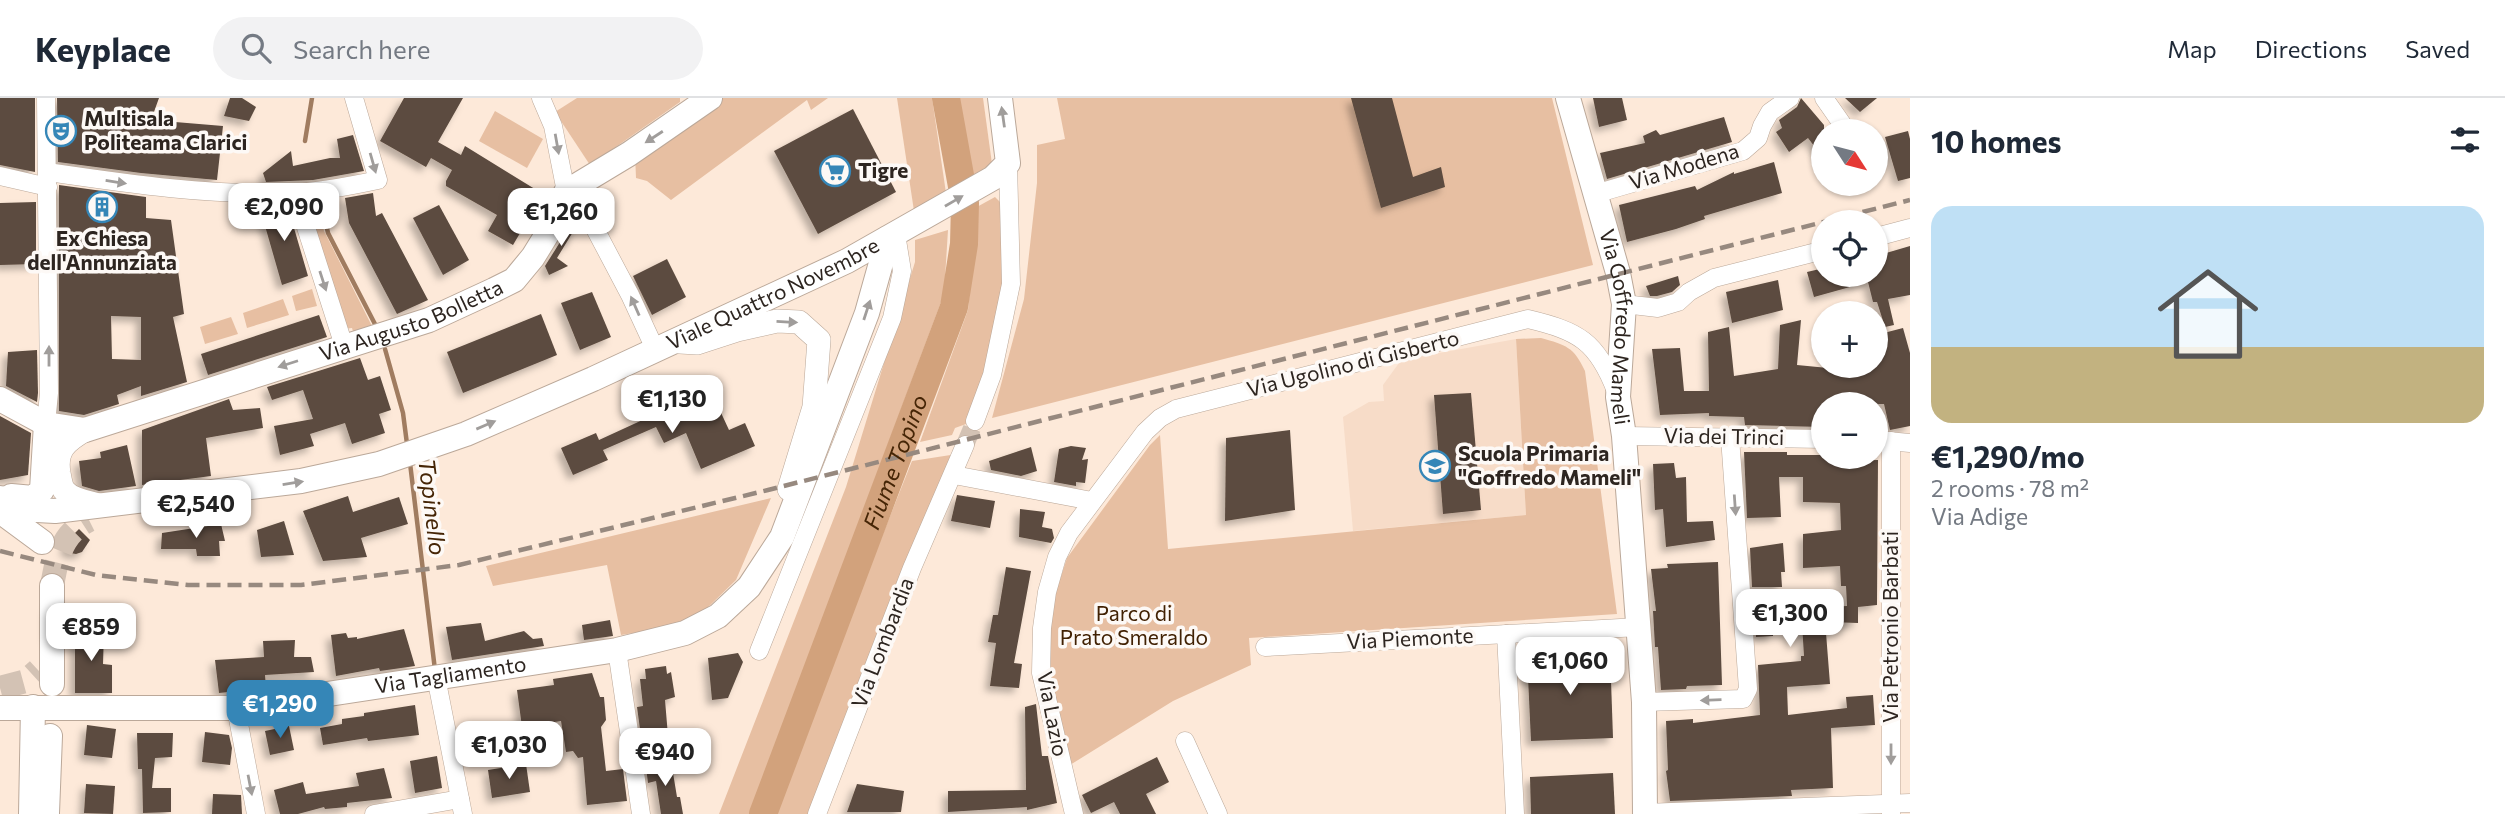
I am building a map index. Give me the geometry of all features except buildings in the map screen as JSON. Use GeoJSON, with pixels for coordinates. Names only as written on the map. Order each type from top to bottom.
{"type":"FeatureCollection","features":[{"type":"Feature","properties":{"kind":"main road"},"geometry":{"type":"LineString","coordinates":[[566,192],[710,98]]}},
{"type":"Feature","properties":{"kind":"main road"},"geometry":{"type":"LineString","coordinates":[[1000,98],[1001,171]]}},
{"type":"Feature","properties":{"kind":"main road","name":"Via Goffredo Mameli"},"geometry":{"type":"LineString","coordinates":[[1568,98],[1618,273],[1624,304],[1618,397],[1644,702],[1644,813]]}},
{"type":"Feature","properties":{"kind":"main road","name":"Viale Quattro Novembre"},"geometry":{"type":"LineString","coordinates":[[94,513],[209,506],[240,490],[301,481],[396,458],[466,434],[593,379],[847,261],[1001,171]]}},
{"type":"Feature","properties":{"kind":"main road","name":"Via Augusto Bolletta"},"geometry":{"type":"LineString","coordinates":[[0,399],[46,424],[85,430],[429,320],[514,280],[549,231],[566,192]]}},
{"type":"Feature","properties":{"kind":"main road","name":"Via Tagliamento"},"geometry":{"type":"LineString","coordinates":[[0,708],[236,708],[617,650],[685,634],[718,616],[749,587],[782,537],[899,232]]}},
{"type":"Feature","properties":{"kind":"main road"},"geometry":{"type":"LineString","coordinates":[[0,496],[33,498],[43,490],[46,424]]}},
{"type":"Feature","properties":{"kind":"main road"},"geometry":{"type":"LineString","coordinates":[[0,496],[37,510],[94,513]]}},
{"type":"Feature","properties":{"kind":"main road"},"geometry":{"type":"LineString","coordinates":[[0,512],[42,542]]}},
{"type":"Feature","properties":{"kind":"main road"},"geometry":{"type":"LineString","coordinates":[[45,677],[45,662],[52,642],[52,586]]}},
{"type":"Feature","properties":{"kind":"main road"},"geometry":{"type":"LineString","coordinates":[[31,814],[33,707]]}},
{"type":"Feature","properties":{"kind":"main road"},"geometry":{"type":"LineString","coordinates":[[47,814],[50,736]]}},
{"type":"Feature","properties":{"kind":"street"},"geometry":{"type":"LineString","coordinates":[[46,98],[49,393],[46,424]]}},
{"type":"Feature","properties":{"kind":"street"},"geometry":{"type":"LineString","coordinates":[[0,176],[216,192],[295,193],[378,180],[354,98]]}},
{"type":"Feature","properties":{"kind":"street"},"geometry":{"type":"LineString","coordinates":[[541,98],[554,125],[566,192],[583,206],[612,263],[664,346]]}},
{"type":"Feature","properties":{"kind":"street","name":"Via Modena"},"geometry":{"type":"LineString","coordinates":[[1595,194],[1743,151],[1758,138],[1770,112],[1790,98]]}},
{"type":"Feature","properties":{"kind":"street"},"geometry":{"type":"LineString","coordinates":[[1824,98],[1839,119]]}},
{"type":"Feature","properties":{"kind":"street"},"geometry":{"type":"LineString","coordinates":[[975,421],[992,374],[1011,284],[1001,171]]}},
{"type":"Feature","properties":{"kind":"street"},"geometry":{"type":"LineString","coordinates":[[295,193],[344,346]]}},
{"type":"Feature","properties":{"kind":"street"},"geometry":{"type":"LineString","coordinates":[[1888,234],[1910,228]]}},
{"type":"Feature","properties":{"kind":"street"},"geometry":{"type":"LineString","coordinates":[[759,651],[892,318],[902,271],[899,232]]}},
{"type":"Feature","properties":{"kind":"street"},"geometry":{"type":"LineString","coordinates":[[1624,304],[1658,308],[1678,302],[1689,292],[1714,278],[1811,253]]}},
{"type":"Feature","properties":{"kind":"street","name":"Via Ugolino di Gisberto"},"geometry":{"type":"LineString","coordinates":[[1091,501],[1145,432],[1160,418],[1176,410],[1528,319],[1574,333],[1591,346],[1608,371],[1618,397]]}},
{"type":"Feature","properties":{"kind":"street","name":"Via Tagliamento"},"geometry":{"type":"LineString","coordinates":[[664,346],[697,342],[777,321],[799,322],[819,340],[811,421],[776,529],[770,556]]}},
{"type":"Feature","properties":{"kind":"street","name":"Via Augusto Bolletta"},"geometry":{"type":"LineString","coordinates":[[85,430],[68,440],[59,452],[60,479],[64,491],[94,513]]}},
{"type":"Feature","properties":{"kind":"street","name":"Via dei Trinci"},"geometry":{"type":"LineString","coordinates":[[1623,436],[1811,439]]}},
{"type":"Feature","properties":{"kind":"street"},"geometry":{"type":"LineString","coordinates":[[1644,702],[1743,699],[1748,690],[1730,437]]}},
{"type":"Feature","properties":{"kind":"street"},"geometry":{"type":"LineString","coordinates":[[1888,440],[1910,443]]}},
{"type":"Feature","properties":{"kind":"street"},"geometry":{"type":"LineString","coordinates":[[965,445],[954,475],[1091,501]]}},
{"type":"Feature","properties":{"kind":"street","name":"Via Petronio Barbati"},"geometry":{"type":"LineString","coordinates":[[1885,469],[1891,808]]}},
{"type":"Feature","properties":{"kind":"street","name":"Via Lombardia"},"geometry":{"type":"LineString","coordinates":[[817,814],[912,568],[954,475]]}},
{"type":"Feature","properties":{"kind":"street","name":"Via Lazio"},"geometry":{"type":"LineString","coordinates":[[1074,814],[1041,673],[1042,628],[1047,592],[1057,556],[1091,501]]}},
{"type":"Feature","properties":{"kind":"street","name":"Via Piemonte"},"geometry":{"type":"LineString","coordinates":[[1265,647],[1639,627]]}},
{"type":"Feature","properties":{"kind":"street"},"geometry":{"type":"LineString","coordinates":[[1506,634],[1515,814]]}},
{"type":"Feature","properties":{"kind":"street"},"geometry":{"type":"LineString","coordinates":[[617,650],[641,814]]}},
{"type":"Feature","properties":{"kind":"street"},"geometry":{"type":"LineString","coordinates":[[374,814],[461,807],[436,677]]}},
{"type":"Feature","properties":{"kind":"street"},"geometry":{"type":"LineString","coordinates":[[236,708],[256,814]]}},
{"type":"Feature","properties":{"kind":"street"},"geometry":{"type":"LineString","coordinates":[[1185,741],[1218,814]]}},
{"type":"Feature","properties":{"kind":"street"},"geometry":{"type":"LineString","coordinates":[[1644,813],[1891,808],[1910,803]]}},
{"type":"Feature","properties":{"kind":"shaded area","name":"Scuola Primaria \"Goffredo Mameli\""},"geometry":{"type":"Polygon","coordinates":[[[1516,339],[1526,515],[1353,531],[1343,417],[1369,402],[1384,401],[1383,385],[1399,363],[1412,358],[1516,339]]]}},
{"type":"Feature","properties":{"kind":"green space"},"geometry":{"type":"Polygon","coordinates":[[[577,98],[680,98],[680,102],[590,165],[555,112],[577,98]]]}},
{"type":"Feature","properties":{"kind":"green space"},"geometry":{"type":"Polygon","coordinates":[[[714,98],[828,98],[811,110],[807,100],[671,200],[647,181],[636,178],[635,154],[714,98]]]}},
{"type":"Feature","properties":{"kind":"green space"},"geometry":{"type":"Polygon","coordinates":[[[897,98],[932,98],[946,193],[914,211],[897,98]]]}},
{"type":"Feature","properties":{"kind":"green space"},"geometry":{"type":"Polygon","coordinates":[[[958,98],[983,98],[992,164],[973,175],[958,98]]]}},
{"type":"Feature","properties":{"kind":"green space"},"geometry":{"type":"Polygon","coordinates":[[[1057,98],[1552,98],[1593,265],[992,418],[1024,299],[1037,183],[1037,145],[1065,139],[1057,98]]]}},
{"type":"Feature","properties":{"kind":"green space"},"geometry":{"type":"Polygon","coordinates":[[[495,111],[543,139],[527,168],[479,141],[495,111]]]}},
{"type":"Feature","properties":{"kind":"green space"},"geometry":{"type":"Polygon","coordinates":[[[995,197],[1003,205],[1002,301],[985,380],[966,424],[955,428],[952,435],[920,442],[968,310],[975,208],[995,197]]]}},
{"type":"Feature","properties":{"kind":"green space"},"geometry":{"type":"Polygon","coordinates":[[[304,204],[317,204],[324,231],[374,330],[354,335],[352,328],[343,329],[304,204]]]}},
{"type":"Feature","properties":{"kind":"green space"},"geometry":{"type":"Polygon","coordinates":[[[948,230],[944,294],[750,814],[719,814],[846,487],[915,262],[915,240],[948,230]]]}},
{"type":"Feature","properties":{"kind":"green space"},"geometry":{"type":"Polygon","coordinates":[[[312,289],[317,306],[296,311],[292,296],[312,289]]]}},
{"type":"Feature","properties":{"kind":"green space"},"geometry":{"type":"Polygon","coordinates":[[[283,299],[289,315],[247,328],[243,313],[283,299]]]}},
{"type":"Feature","properties":{"kind":"green space"},"geometry":{"type":"Polygon","coordinates":[[[231,317],[238,334],[205,344],[200,327],[231,317]]]}},
{"type":"Feature","properties":{"kind":"green space","name":"Parco di Prato Smeraldo"},"geometry":{"type":"Polygon","coordinates":[[[1541,338],[1568,348],[1585,371],[1617,614],[1249,638],[1251,665],[1173,701],[1070,765],[1052,690],[1049,642],[1054,598],[1067,558],[1160,435],[1168,549],[1526,515],[1516,339],[1541,338]]]}},
{"type":"Feature","properties":{"kind":"green space"},"geometry":{"type":"Polygon","coordinates":[[[957,454],[813,814],[776,814],[838,647],[912,461],[957,454]]]}},
{"type":"Feature","properties":{"kind":"green space"},"geometry":{"type":"Polygon","coordinates":[[[771,498],[736,580],[702,613],[663,628],[621,635],[607,565],[493,586],[486,566],[771,498]]]}},
{"type":"Feature","properties":{"kind":"waterway","name":"Topinello"},"geometry":{"type":"LineString","coordinates":[[305,141],[312,98]]}},
{"type":"Feature","properties":{"kind":"waterway","name":"Fiume Topino"},"geometry":{"type":"LineString","coordinates":[[763,814],[954,307],[964,244],[965,203],[946,98]]}},
{"type":"Feature","properties":{"kind":"waterway","name":"Topinello"},"geometry":{"type":"LineString","coordinates":[[321,201],[328,233],[377,328]]}},
{"type":"Feature","properties":{"kind":"waterway","name":"Topinello"},"geometry":{"type":"LineString","coordinates":[[385,349],[403,413],[407,444]]}},
{"type":"Feature","properties":{"kind":"waterway","name":"Topinello"},"geometry":{"type":"LineString","coordinates":[[410,463],[435,670]]}},
{"type":"Feature","properties":{"kind":"tunnel"},"geometry":{"type":"LineString","coordinates":[[965,445],[975,421]]}},
{"type":"Feature","properties":{"kind":"tunnel"},"geometry":{"type":"LineString","coordinates":[[52,586],[66,540],[89,520]]}},
{"type":"Feature","properties":{"kind":"tunnel"},"geometry":{"type":"LineString","coordinates":[[0,688],[26,681],[38,670]]}},
{"type":"Feature","properties":{"kind":"railway"},"geometry":{"type":"LineString","coordinates":[[0,551],[96,575],[188,585],[301,585],[459,565],[768,490],[1910,200]]}},
{"type":"Feature","properties":{"kind":"place","name":"Multisala Politeama Clarici"},"geometry":{"type":"Point","coordinates":[61,131]}},
{"type":"Feature","properties":{"kind":"place","name":"Tigre"},"geometry":{"type":"Point","coordinates":[835,171]}},
{"type":"Feature","properties":{"kind":"place","name":"Ex Chiesa dell'Annunziata"},"geometry":{"type":"Point","coordinates":[102,207]}},
{"type":"Feature","properties":{"kind":"place","name":"Scuola Primaria \"Goffredo Mameli\""},"geometry":{"type":"Point","coordinates":[1435,466]}}]}
